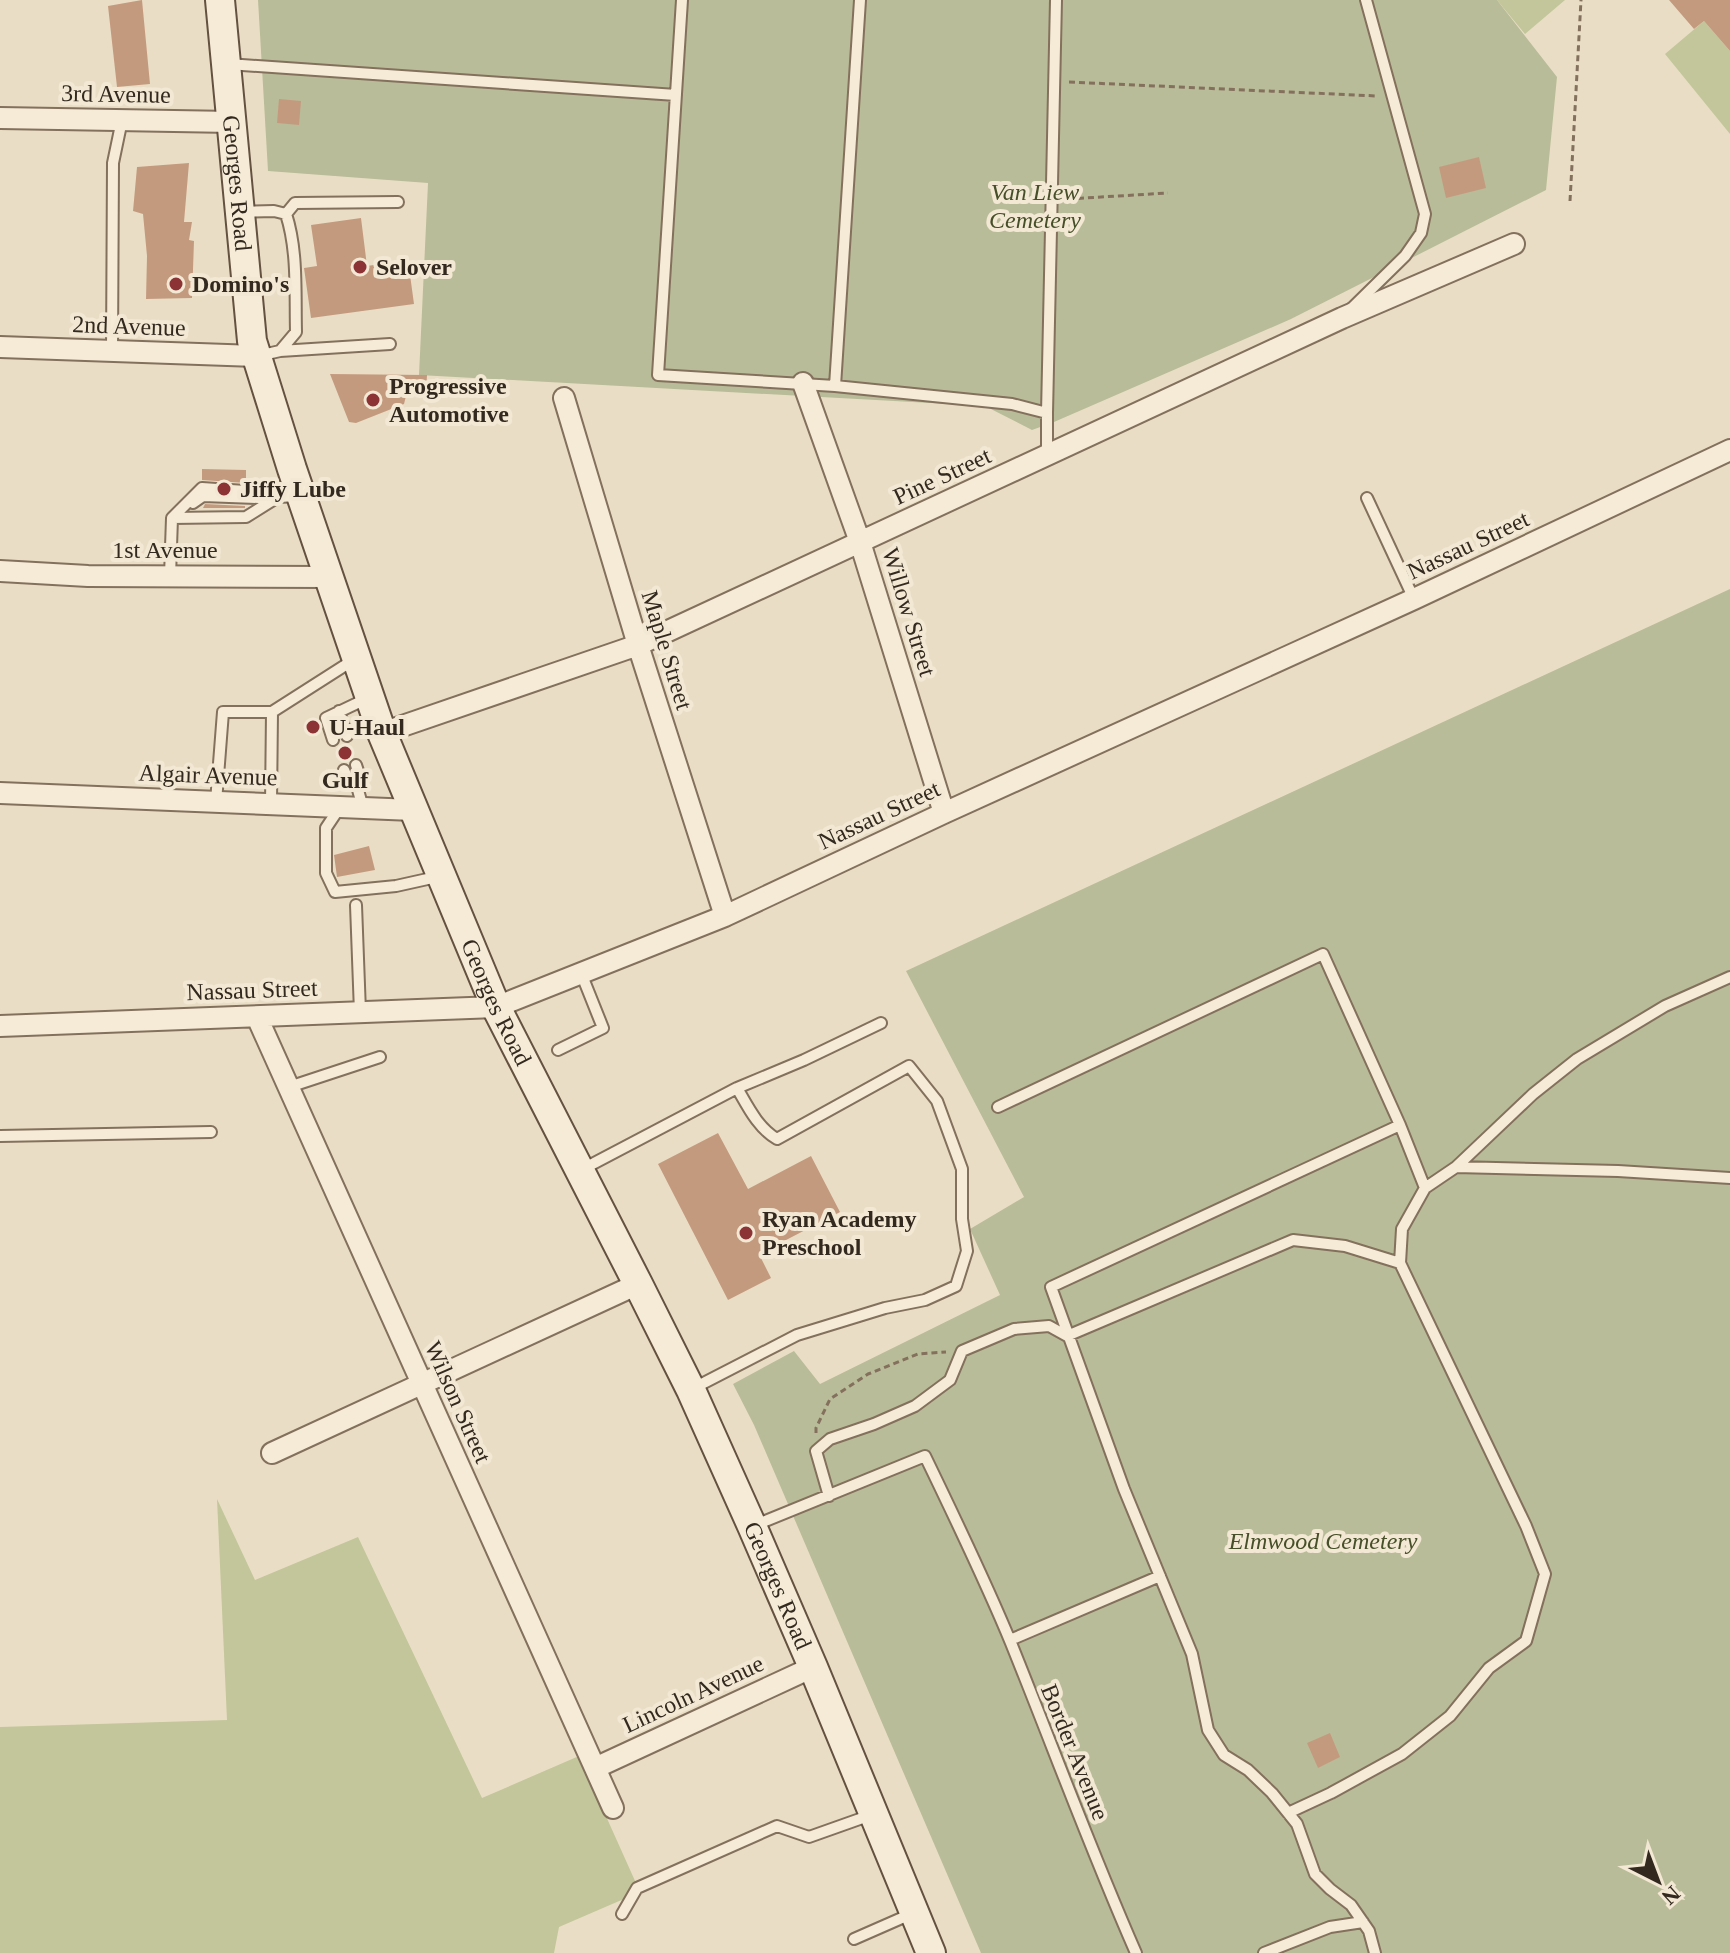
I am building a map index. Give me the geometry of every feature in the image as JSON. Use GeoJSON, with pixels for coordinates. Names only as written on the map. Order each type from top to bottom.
{"type":"FeatureCollection","features":[{"type":"Feature","properties":{"kind":"street","name":"Georges Road"},"geometry":{"type":"LineString","coordinates":[[220,0],[252,341],[268,354],[290,496],[329,577],[382,733],[496,1007],[691,1390],[813,1667],[931,1953]]}},
{"type":"Feature","properties":{"kind":"street","name":"3rd Avenue"},"geometry":{"type":"LineString","coordinates":[[0,118],[232,122]]}},
{"type":"Feature","properties":{"kind":"street","name":"Pine Street"},"geometry":{"type":"LineString","coordinates":[[382,733],[638,645],[1342,318],[1514,244]]}},
{"type":"Feature","properties":{"kind":"street","name":"2nd Avenue"},"geometry":{"type":"LineString","coordinates":[[0,347],[268,354]]}},
{"type":"Feature","properties":{"kind":"street","name":"Willow Street"},"geometry":{"type":"LineString","coordinates":[[803,383],[860,542],[944,813]]}},
{"type":"Feature","properties":{"kind":"street","name":"Maple Street"},"geometry":{"type":"LineString","coordinates":[[564,398],[638,645],[725,916]]}},
{"type":"Feature","properties":{"kind":"street","name":"Nassau Street"},"geometry":{"type":"LineString","coordinates":[[0,1026],[496,1007],[725,916],[1730,450]]}},
{"type":"Feature","properties":{"kind":"street","name":"1st Avenue"},"geometry":{"type":"LineString","coordinates":[[0,571],[88,576],[329,577]]}},
{"type":"Feature","properties":{"kind":"street","name":"Algair Avenue"},"geometry":{"type":"LineString","coordinates":[[0,793],[413,810]]}},
{"type":"Feature","properties":{"kind":"street","name":"Wilson Street"},"geometry":{"type":"LineString","coordinates":[[257,1017],[613,1808]]}},
{"type":"Feature","properties":{"kind":"street"},"geometry":{"type":"LineString","coordinates":[[272,1453],[638,1284]]}},
{"type":"Feature","properties":{"kind":"street","name":"Lincoln Avenue"},"geometry":{"type":"LineString","coordinates":[[595,1768],[813,1667]]}},
{"type":"Feature","properties":{"kind":"lane"},"geometry":{"type":"LineString","coordinates":[[682,0],[658,375],[835,386],[1012,404],[1047,413]]}},
{"type":"Feature","properties":{"kind":"lane"},"geometry":{"type":"LineString","coordinates":[[835,386],[860,0]]}},
{"type":"Feature","properties":{"kind":"lane"},"geometry":{"type":"LineString","coordinates":[[1047,456],[1056,0]]}},
{"type":"Feature","properties":{"kind":"lane"},"geometry":{"type":"LineString","coordinates":[[1342,318],[1405,256],[1421,233],[1425,214],[1366,0]]}},
{"type":"Feature","properties":{"kind":"lane"},"geometry":{"type":"LineString","coordinates":[[226,64],[676,95]]}},
{"type":"Feature","properties":{"kind":"lane"},"geometry":{"type":"LineString","coordinates":[[112,351],[113,163],[122,120]]}},
{"type":"Feature","properties":{"kind":"lane"},"geometry":{"type":"LineString","coordinates":[[286,214],[295,203],[398,202]]}},
{"type":"Feature","properties":{"kind":"lane"},"geometry":{"type":"LineString","coordinates":[[240,212],[274,211],[286,214]]}},
{"type":"Feature","properties":{"kind":"lane"},"geometry":{"type":"LineString","coordinates":[[268,354],[296,332],[295,277],[286,214]]}},
{"type":"Feature","properties":{"kind":"lane"},"geometry":{"type":"LineString","coordinates":[[268,354],[390,344]]}},
{"type":"Feature","properties":{"kind":"lane"},"geometry":{"type":"LineString","coordinates":[[172,518],[203,496],[290,496]]}},
{"type":"Feature","properties":{"kind":"lane"},"geometry":{"type":"LineString","coordinates":[[172,518],[246,517],[290,496]]}},
{"type":"Feature","properties":{"kind":"lane"},"geometry":{"type":"LineString","coordinates":[[1367,498],[1414,599]]}},
{"type":"Feature","properties":{"kind":"lane"},"geometry":{"type":"LineString","coordinates":[[170,576],[172,518]]}},
{"type":"Feature","properties":{"kind":"lane"},"geometry":{"type":"LineString","coordinates":[[216,802],[223,712],[272,712],[357,658]]}},
{"type":"Feature","properties":{"kind":"lane"},"geometry":{"type":"LineString","coordinates":[[333,740],[326,718],[370,697]]}},
{"type":"Feature","properties":{"kind":"lane"},"geometry":{"type":"LineString","coordinates":[[339,711],[347,736]]}},
{"type":"Feature","properties":{"kind":"lane"},"geometry":{"type":"LineString","coordinates":[[271,804],[272,712]]}},
{"type":"Feature","properties":{"kind":"lane"},"geometry":{"type":"LineString","coordinates":[[344,770],[349,782],[360,777],[356,765]]}},
{"type":"Feature","properties":{"kind":"lane"},"geometry":{"type":"LineString","coordinates":[[355,779],[363,808]]}},
{"type":"Feature","properties":{"kind":"lane"},"geometry":{"type":"LineString","coordinates":[[340,807],[326,828],[326,873],[335,892],[396,886],[441,876]]}},
{"type":"Feature","properties":{"kind":"lane"},"geometry":{"type":"LineString","coordinates":[[356,905],[360,1012]]}},
{"type":"Feature","properties":{"kind":"lane"},"geometry":{"type":"LineString","coordinates":[[998,1107],[1323,954],[1425,1188]]}},
{"type":"Feature","properties":{"kind":"lane"},"geometry":{"type":"LineString","coordinates":[[558,1050],[603,1028],[581,973]]}},
{"type":"Feature","properties":{"kind":"lane"},"geometry":{"type":"LineString","coordinates":[[1288,1813],[1402,1754],[1450,1716],[1489,1668],[1526,1641],[1545,1574],[1526,1526],[1400,1263],[1402,1229],[1425,1188],[1456,1167],[1533,1094],[1577,1059],[1665,1006],[1730,977]]}},
{"type":"Feature","properties":{"kind":"lane"},"geometry":{"type":"LineString","coordinates":[[579,1170],[737,1088],[881,1023]]}},
{"type":"Feature","properties":{"kind":"lane"},"geometry":{"type":"LineString","coordinates":[[289,1087],[380,1057]]}},
{"type":"Feature","properties":{"kind":"lane"},"geometry":{"type":"LineString","coordinates":[[691,1390],[797,1335],[885,1308],[925,1300],[956,1286],[967,1251],[962,1219],[962,1169],[937,1101],[909,1066],[777,1139],[766,1133],[737,1088]]}},
{"type":"Feature","properties":{"kind":"lane"},"geometry":{"type":"LineString","coordinates":[[1375,1953],[1369,1931],[1351,1905],[1315,1874],[1297,1824],[1248,1770],[1224,1755],[1208,1730],[1192,1654],[1124,1489],[1051,1287],[1400,1125]]}},
{"type":"Feature","properties":{"kind":"lane"},"geometry":{"type":"LineString","coordinates":[[0,1136],[211,1132]]}},
{"type":"Feature","properties":{"kind":"lane"},"geometry":{"type":"LineString","coordinates":[[1456,1167],[1618,1171],[1730,1178]]}},
{"type":"Feature","properties":{"kind":"lane"},"geometry":{"type":"LineString","coordinates":[[1067,1336],[1293,1240],[1345,1246],[1400,1263]]}},
{"type":"Feature","properties":{"kind":"lane"},"geometry":{"type":"LineString","coordinates":[[752,1526],[829,1496],[816,1451],[830,1439],[915,1406],[950,1380],[962,1351],[1014,1329],[1049,1326],[1067,1336]]}},
{"type":"Feature","properties":{"kind":"lane","name":"Border Avenue"},"geometry":{"type":"LineString","coordinates":[[829,1496],[925,1456],[1010,1640],[1136,1953]]}},
{"type":"Feature","properties":{"kind":"lane"},"geometry":{"type":"LineString","coordinates":[[1010,1640],[1160,1576]]}},
{"type":"Feature","properties":{"kind":"lane"},"geometry":{"type":"LineString","coordinates":[[622,1914],[637,1888],[777,1826],[809,1837],[873,1814]]}},
{"type":"Feature","properties":{"kind":"lane"},"geometry":{"type":"LineString","coordinates":[[854,1939],[914,1913]]}},
{"type":"Feature","properties":{"kind":"lane"},"geometry":{"type":"LineString","coordinates":[[1264,1953],[1330,1927],[1363,1922]]}},
{"type":"Feature","properties":{"kind":"path"},"geometry":{"type":"LineString","coordinates":[[1570,201],[1581,0]]}},
{"type":"Feature","properties":{"kind":"path"},"geometry":{"type":"LineString","coordinates":[[1055,81],[1393,97]]}},
{"type":"Feature","properties":{"kind":"path"},"geometry":{"type":"LineString","coordinates":[[1052,200],[1168,193]]}},
{"type":"Feature","properties":{"kind":"path"},"geometry":{"type":"LineString","coordinates":[[816,1451],[816,1428],[830,1399],[868,1374],[918,1354],[962,1351]]}},
{"type":"Feature","properties":{"kind":"green space","name":"Van Liew Cemetery"},"geometry":{"type":"Polygon","coordinates":[[[258,0],[1497,0],[1557,77],[1546,190],[1291,319],[1032,430],[985,406],[419,375],[428,183],[268,171],[258,0]]]}},
{"type":"Feature","properties":{"kind":"green space"},"geometry":{"type":"Polygon","coordinates":[[[1497,0],[1565,0],[1525,34],[1497,0]]]}},
{"type":"Feature","properties":{"kind":"green space"},"geometry":{"type":"Polygon","coordinates":[[[1704,21],[1730,51],[1730,134],[1665,54],[1704,21]]]}},
{"type":"Feature","properties":{"kind":"green space","name":"Elmwood Cemetery"},"geometry":{"type":"Polygon","coordinates":[[[1730,589],[1730,1953],[981,1953],[754,1425],[733,1384],[794,1351],[820,1384],[1000,1295],[970,1229],[1024,1197],[906,971],[1730,589]]]}},
{"type":"Feature","properties":{"kind":"green space"},"geometry":{"type":"Polygon","coordinates":[[[217,1499],[255,1580],[358,1537],[482,1798],[579,1756],[640,1892],[559,1927],[554,1953],[0,1953],[0,1727],[227,1720],[217,1499]]]}},
{"type":"Feature","properties":{"kind":"building"},"geometry":{"type":"Polygon","coordinates":[[[142,0],[150,84],[117,87],[108,6],[142,0]]]}},
{"type":"Feature","properties":{"kind":"building"},"geometry":{"type":"Polygon","coordinates":[[[1669,0],[1730,0],[1730,51],[1704,21],[1694,29],[1669,0]]]}},
{"type":"Feature","properties":{"kind":"building"},"geometry":{"type":"Polygon","coordinates":[[[279,99],[301,101],[299,125],[277,123],[279,99]]]}},
{"type":"Feature","properties":{"kind":"building"},"geometry":{"type":"Polygon","coordinates":[[[1479,157],[1486,188],[1446,198],[1439,167],[1479,157]]]}},
{"type":"Feature","properties":{"kind":"building"},"geometry":{"type":"Polygon","coordinates":[[[189,163],[184,222],[192,222],[189,240],[194,241],[192,298],[146,299],[147,256],[143,214],[133,211],[137,167],[189,163]]]}},
{"type":"Feature","properties":{"kind":"building","name":"Selover"},"geometry":{"type":"Polygon","coordinates":[[[361,218],[367,266],[408,260],[414,304],[311,318],[304,268],[317,266],[311,225],[361,218]]]}},
{"type":"Feature","properties":{"kind":"building","name":"Progressive Automotive"},"geometry":{"type":"Polygon","coordinates":[[[330,374],[427,375],[426,393],[406,396],[404,404],[356,423],[349,422],[330,374]]]}},
{"type":"Feature","properties":{"kind":"building"},"geometry":{"type":"Polygon","coordinates":[[[202,469],[246,470],[246,483],[202,480],[202,469]]]}},
{"type":"Feature","properties":{"kind":"building"},"geometry":{"type":"Polygon","coordinates":[[[205,504],[245,506],[245,508],[203,508],[205,504]]]}},
{"type":"Feature","properties":{"kind":"building"},"geometry":{"type":"Polygon","coordinates":[[[369,846],[375,870],[337,877],[334,855],[369,846]]]}},
{"type":"Feature","properties":{"kind":"building","name":"Ryan Academy Preschool"},"geometry":{"type":"Polygon","coordinates":[[[718,1133],[748,1189],[811,1156],[840,1212],[759,1254],[771,1278],[728,1300],[658,1164],[718,1133]]]}},
{"type":"Feature","properties":{"kind":"building"},"geometry":{"type":"Polygon","coordinates":[[[1330,1733],[1340,1757],[1318,1768],[1307,1743],[1330,1733]]]}},
{"type":"Feature","properties":{"kind":"place","name":"Selover"},"geometry":{"type":"Point","coordinates":[360,267]}},
{"type":"Feature","properties":{"kind":"place","name":"Domino's"},"geometry":{"type":"Point","coordinates":[176,284]}},
{"type":"Feature","properties":{"kind":"place","name":"Progressive Automotive"},"geometry":{"type":"Point","coordinates":[373,400]}},
{"type":"Feature","properties":{"kind":"place","name":"Jiffy Lube"},"geometry":{"type":"Point","coordinates":[224,489]}},
{"type":"Feature","properties":{"kind":"place","name":"U-Haul"},"geometry":{"type":"Point","coordinates":[313,727]}},
{"type":"Feature","properties":{"kind":"place","name":"Gulf"},"geometry":{"type":"Point","coordinates":[345,753]}},
{"type":"Feature","properties":{"kind":"place","name":"Ryan Academy Preschool"},"geometry":{"type":"Point","coordinates":[746,1233]}}]}
